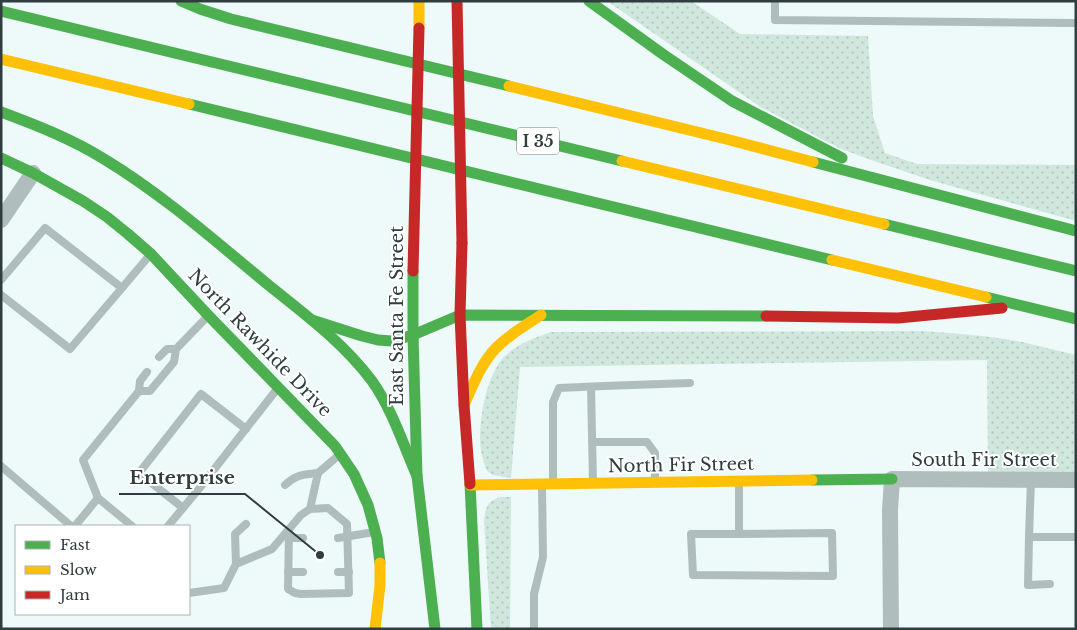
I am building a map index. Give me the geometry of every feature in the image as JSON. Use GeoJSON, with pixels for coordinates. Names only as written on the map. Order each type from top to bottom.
{"type":"FeatureCollection","features":[{"type":"Feature","properties":{"kind":"main road"},"geometry":{"type":"LineString","coordinates":[[181,1],[230,19],[726,139],[1076,231]]}},
{"type":"Feature","properties":{"kind":"main road","name":"East Santa Fe Street"},"geometry":{"type":"LineString","coordinates":[[419,1],[413,335],[418,476],[435,629]]}},
{"type":"Feature","properties":{"kind":"main road"},"geometry":{"type":"LineString","coordinates":[[457,1],[462,242],[460,315],[477,629]]}},
{"type":"Feature","properties":{"kind":"main road"},"geometry":{"type":"LineString","coordinates":[[589,1],[732,101],[842,158],[872,178]]}},
{"type":"Feature","properties":{"kind":"main road","name":"I 35"},"geometry":{"type":"LineString","coordinates":[[1,11],[1076,271]]}},
{"type":"Feature","properties":{"kind":"main road"},"geometry":{"type":"LineString","coordinates":[[1,59],[1076,319]]}},
{"type":"Feature","properties":{"kind":"main road"},"geometry":{"type":"LineString","coordinates":[[1,112],[73,141],[105,159],[148,188],[312,320],[350,356],[374,384],[386,404],[418,476]]}},
{"type":"Feature","properties":{"kind":"main road","name":"North Rawhide Drive"},"geometry":{"type":"LineString","coordinates":[[1,158],[83,200],[107,217],[151,254],[335,446],[359,483],[376,532],[380,572],[375,629]]}},
{"type":"Feature","properties":{"kind":"main road"},"geometry":{"type":"LineString","coordinates":[[312,320],[344,331],[392,342],[460,315],[898,318],[1023,306]]}},
{"type":"Feature","properties":{"kind":"main road"},"geometry":{"type":"LineString","coordinates":[[464,405],[491,355],[508,337],[541,315]]}},
{"type":"Feature","properties":{"kind":"main road","name":"North Fir Street"},"geometry":{"type":"LineString","coordinates":[[470,485],[892,479]]}},
{"type":"Feature","properties":{"kind":"main road"},"geometry":{"type":"LineString","coordinates":[[433,608],[445,629]]}},
{"type":"Feature","properties":{"kind":"street"},"geometry":{"type":"LineString","coordinates":[[1,220],[33,173]]}},
{"type":"Feature","properties":{"kind":"street"},"geometry":{"type":"LineString","coordinates":[[891,629],[890,510],[892,479]]}},
{"type":"Feature","properties":{"kind":"street","name":"South Fir Street"},"geometry":{"type":"LineString","coordinates":[[892,479],[1076,480]]}},
{"type":"Feature","properties":{"kind":"lane"},"geometry":{"type":"LineString","coordinates":[[775,1],[775,20],[1076,23]]}},
{"type":"Feature","properties":{"kind":"lane"},"geometry":{"type":"LineString","coordinates":[[1,280],[45,228],[122,288]]}},
{"type":"Feature","properties":{"kind":"lane"},"geometry":{"type":"LineString","coordinates":[[1,295],[70,349],[151,254]]}},
{"type":"Feature","properties":{"kind":"lane"},"geometry":{"type":"LineString","coordinates":[[139,391],[150,391],[174,362],[176,349],[208,315]]}},
{"type":"Feature","properties":{"kind":"lane"},"geometry":{"type":"LineString","coordinates":[[159,357],[167,349],[176,349]]}},
{"type":"Feature","properties":{"kind":"lane"},"geometry":{"type":"LineString","coordinates":[[131,525],[98,498],[83,460],[139,391],[140,381],[147,372]]}},
{"type":"Feature","properties":{"kind":"lane"},"geometry":{"type":"LineString","coordinates":[[534,629],[534,594],[543,557],[553,402],[559,388],[690,383]]}},
{"type":"Feature","properties":{"kind":"lane"},"geometry":{"type":"LineString","coordinates":[[591,386],[593,484]]}},
{"type":"Feature","properties":{"kind":"lane"},"geometry":{"type":"LineString","coordinates":[[169,525],[279,387]]}},
{"type":"Feature","properties":{"kind":"lane"},"geometry":{"type":"LineString","coordinates":[[184,508],[139,473],[201,394],[246,429]]}},
{"type":"Feature","properties":{"kind":"lane"},"geometry":{"type":"LineString","coordinates":[[592,442],[647,442],[655,452],[655,483]]}},
{"type":"Feature","properties":{"kind":"lane"},"geometry":{"type":"LineString","coordinates":[[285,485],[299,475],[318,473],[341,454]]}},
{"type":"Feature","properties":{"kind":"lane"},"geometry":{"type":"LineString","coordinates":[[1,466],[69,525]]}},
{"type":"Feature","properties":{"kind":"lane"},"geometry":{"type":"LineString","coordinates":[[310,509],[318,473]]}},
{"type":"Feature","properties":{"kind":"lane"},"geometry":{"type":"LineString","coordinates":[[1031,480],[1028,585],[1050,584]]}},
{"type":"Feature","properties":{"kind":"lane"},"geometry":{"type":"LineString","coordinates":[[739,481],[739,534]]}},
{"type":"Feature","properties":{"kind":"lane"},"geometry":{"type":"LineString","coordinates":[[76,525],[98,498]]}},
{"type":"Feature","properties":{"kind":"lane"},"geometry":{"type":"LineString","coordinates":[[236,564],[272,549],[289,534],[301,515],[310,509],[328,508],[347,524],[349,593],[301,594],[288,589],[289,534]]}},
{"type":"Feature","properties":{"kind":"lane"},"geometry":{"type":"LineString","coordinates":[[190,593],[224,588],[236,564],[235,534],[246,524]]}},
{"type":"Feature","properties":{"kind":"lane"},"geometry":{"type":"LineString","coordinates":[[338,538],[376,532]]}},
{"type":"Feature","properties":{"kind":"lane"},"geometry":{"type":"LineString","coordinates":[[832,533],[833,576],[692,576],[692,534],[739,534],[832,533]]}},
{"type":"Feature","properties":{"kind":"lane"},"geometry":{"type":"LineString","coordinates":[[289,534],[303,538]]}},
{"type":"Feature","properties":{"kind":"lane"},"geometry":{"type":"LineString","coordinates":[[1029,537],[1076,537]]}},
{"type":"Feature","properties":{"kind":"lane"},"geometry":{"type":"LineString","coordinates":[[288,572],[303,572]]}},
{"type":"Feature","properties":{"kind":"lane"},"geometry":{"type":"LineString","coordinates":[[338,572],[348,572]]}},
{"type":"Feature","properties":{"kind":"green space"},"geometry":{"type":"Polygon","coordinates":[[[607,1],[691,1],[740,34],[868,36],[873,116],[885,153],[917,164],[1076,165],[1076,221],[930,180],[839,148],[759,106],[607,1]]]}},
{"type":"Feature","properties":{"kind":"green space"},"geometry":{"type":"Polygon","coordinates":[[[921,331],[1010,340],[1076,355],[1076,472],[988,472],[987,360],[520,367],[511,478],[493,475],[487,471],[483,460],[480,445],[481,419],[487,390],[497,366],[514,348],[551,332],[921,331]]]}},
{"type":"Feature","properties":{"kind":"green space"},"geometry":{"type":"Polygon","coordinates":[[[501,497],[511,497],[510,629],[491,629],[484,521],[485,512],[490,502],[501,497]]]}},
{"type":"Feature","properties":{"kind":"traffic: fast"},"geometry":{"type":"LineString","coordinates":[[181,1],[231,19],[509,86]]}},
{"type":"Feature","properties":{"kind":"traffic: fast"},"geometry":{"type":"LineString","coordinates":[[589,1],[732,101],[842,158]]}},
{"type":"Feature","properties":{"kind":"traffic: fast"},"geometry":{"type":"LineString","coordinates":[[1,11],[622,161]]}},
{"type":"Feature","properties":{"kind":"traffic: fast"},"geometry":{"type":"LineString","coordinates":[[189,104],[832,260]]}},
{"type":"Feature","properties":{"kind":"traffic: fast"},"geometry":{"type":"LineString","coordinates":[[1,112],[67,139],[92,152],[146,187],[187,218],[322,329],[348,353],[372,381],[391,415],[417,476]]}},
{"type":"Feature","properties":{"kind":"traffic: fast"},"geometry":{"type":"LineString","coordinates":[[1,158],[33,173],[83,201],[128,234],[151,254],[335,446],[354,474],[368,505],[377,538],[380,563]]}},
{"type":"Feature","properties":{"kind":"traffic: fast"},"geometry":{"type":"LineString","coordinates":[[813,162],[1076,231]]}},
{"type":"Feature","properties":{"kind":"traffic: fast"},"geometry":{"type":"LineString","coordinates":[[884,224],[1076,271]]}},
{"type":"Feature","properties":{"kind":"traffic: fast"},"geometry":{"type":"LineString","coordinates":[[413,271],[417,476],[435,629]]}},
{"type":"Feature","properties":{"kind":"traffic: fast"},"geometry":{"type":"LineString","coordinates":[[986,297],[1076,319]]}},
{"type":"Feature","properties":{"kind":"traffic: fast"},"geometry":{"type":"LineString","coordinates":[[312,320],[362,336],[392,341],[413,335],[460,315],[766,316]]}},
{"type":"Feature","properties":{"kind":"traffic: fast"},"geometry":{"type":"LineString","coordinates":[[812,480],[892,479]]}},
{"type":"Feature","properties":{"kind":"traffic: fast"},"geometry":{"type":"LineString","coordinates":[[470,484],[477,629]]}},
{"type":"Feature","properties":{"kind":"traffic: slow"},"geometry":{"type":"LineString","coordinates":[[419,1],[419,28]]}},
{"type":"Feature","properties":{"kind":"traffic: slow"},"geometry":{"type":"LineString","coordinates":[[1,59],[189,104]]}},
{"type":"Feature","properties":{"kind":"traffic: slow"},"geometry":{"type":"LineString","coordinates":[[509,86],[813,162]]}},
{"type":"Feature","properties":{"kind":"traffic: slow"},"geometry":{"type":"LineString","coordinates":[[622,161],[884,224]]}},
{"type":"Feature","properties":{"kind":"traffic: slow"},"geometry":{"type":"LineString","coordinates":[[832,260],[986,297]]}},
{"type":"Feature","properties":{"kind":"traffic: slow"},"geometry":{"type":"LineString","coordinates":[[464,405],[478,374],[491,353],[507,338],[541,315]]}},
{"type":"Feature","properties":{"kind":"traffic: slow"},"geometry":{"type":"LineString","coordinates":[[470,485],[812,480]]}},
{"type":"Feature","properties":{"kind":"traffic: slow"},"geometry":{"type":"LineString","coordinates":[[375,629],[380,585],[380,563]]}},
{"type":"Feature","properties":{"kind":"traffic: jam"},"geometry":{"type":"LineString","coordinates":[[457,1],[462,243]]}},
{"type":"Feature","properties":{"kind":"traffic: jam"},"geometry":{"type":"LineString","coordinates":[[413,271],[419,28]]}},
{"type":"Feature","properties":{"kind":"traffic: jam"},"geometry":{"type":"LineString","coordinates":[[462,243],[460,315],[470,484]]}},
{"type":"Feature","properties":{"kind":"traffic: jam"},"geometry":{"type":"LineString","coordinates":[[766,316],[898,318],[1002,308]]}},
{"type":"Feature","properties":{"kind":"place","name":"Enterprise"},"geometry":{"type":"Point","coordinates":[320,555]}}]}
